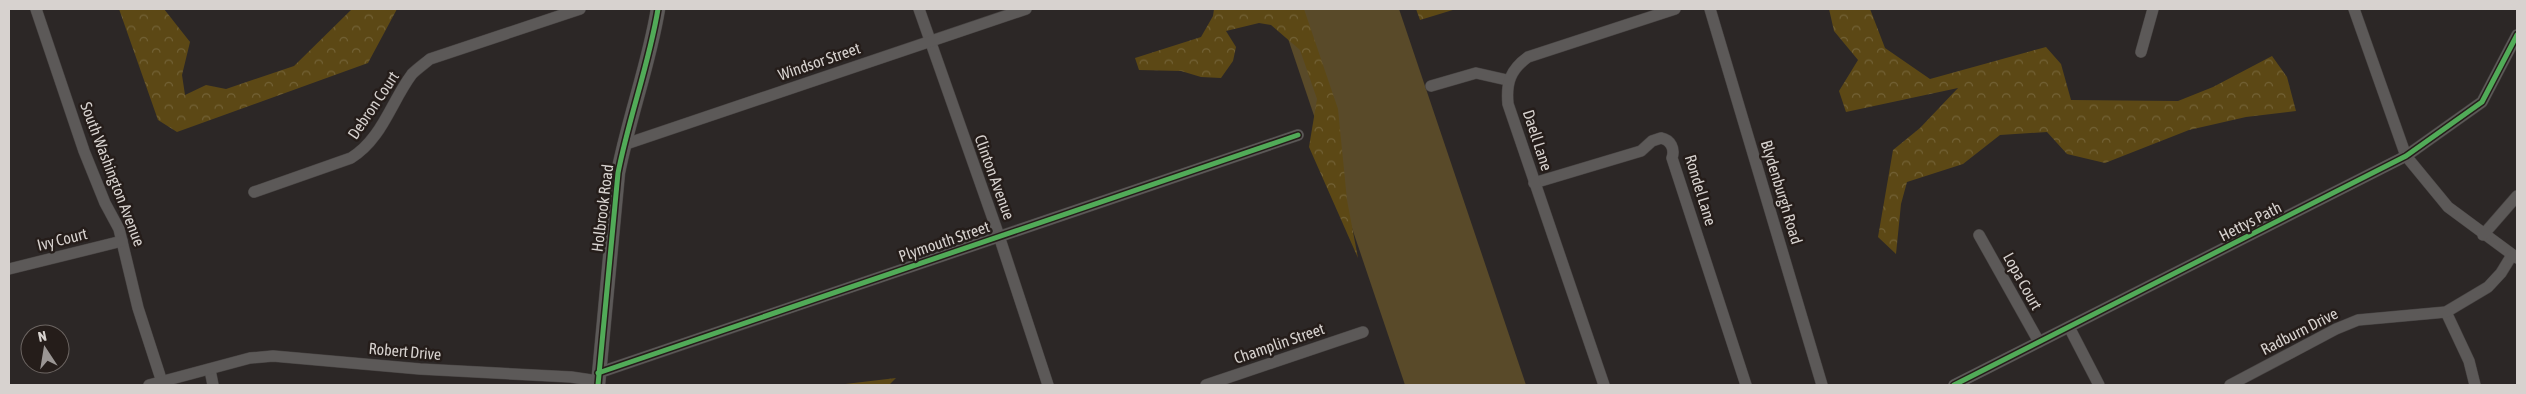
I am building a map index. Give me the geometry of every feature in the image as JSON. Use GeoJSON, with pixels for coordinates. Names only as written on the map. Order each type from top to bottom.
{"type":"FeatureCollection","features":[{"type":"Feature","properties":{"kind":"street","name":"South Washington Avenue"},"geometry":{"type":"LineString","coordinates":[[36,9],[84,151],[122,241],[138,308],[162,382]]}},
{"type":"Feature","properties":{"kind":"street","name":"Debron Court"},"geometry":{"type":"LineString","coordinates":[[254,192],[351,158],[363,151],[372,141],[413,74],[430,59],[580,9]]}},
{"type":"Feature","properties":{"kind":"street","name":"Holbrook Road"},"geometry":{"type":"LineString","coordinates":[[598,380],[612,224],[623,145],[651,46],[658,9]]}},
{"type":"Feature","properties":{"kind":"street","name":"Clinton Avenue"},"geometry":{"type":"LineString","coordinates":[[919,9],[1048,385]]}},
{"type":"Feature","properties":{"kind":"street","name":"Windsor Street"},"geometry":{"type":"LineString","coordinates":[[623,145],[1026,9]]}},
{"type":"Feature","properties":{"kind":"street"},"geometry":{"type":"LineString","coordinates":[[1431,86],[1476,73],[1507,80],[1521,62],[1533,55],[1675,9]]}},
{"type":"Feature","properties":{"kind":"street","name":"Blydenburgh Road"},"geometry":{"type":"LineString","coordinates":[[1710,9],[1822,385]]}},
{"type":"Feature","properties":{"kind":"street"},"geometry":{"type":"LineString","coordinates":[[2141,52],[2153,9]]}},
{"type":"Feature","properties":{"kind":"street"},"geometry":{"type":"LineString","coordinates":[[2354,9],[2406,156],[2448,207],[2483,235],[2515,257]]}},
{"type":"Feature","properties":{"kind":"street","name":"Hettys Path"},"geometry":{"type":"LineString","coordinates":[[1954,385],[2406,156],[2482,102],[2517,35]]}},
{"type":"Feature","properties":{"kind":"street","name":"Daell Lane"},"geometry":{"type":"LineString","coordinates":[[1507,80],[1508,104],[1604,385]]}},
{"type":"Feature","properties":{"kind":"street","name":"Plymouth Street"},"geometry":{"type":"LineString","coordinates":[[598,380],[998,236],[1298,135]]}},
{"type":"Feature","properties":{"kind":"street","name":"Rondel Lane"},"geometry":{"type":"LineString","coordinates":[[1534,183],[1641,150],[1661,138],[1670,143],[1673,151],[1672,158],[1746,385]]}},
{"type":"Feature","properties":{"kind":"street"},"geometry":{"type":"LineString","coordinates":[[2483,235],[2517,196]]}},
{"type":"Feature","properties":{"kind":"street","name":"Lopa Court"},"geometry":{"type":"LineString","coordinates":[[1979,235],[2039,342]]}},
{"type":"Feature","properties":{"kind":"street","name":"Ivy Court"},"geometry":{"type":"LineString","coordinates":[[9,269],[122,241]]}},
{"type":"Feature","properties":{"kind":"street","name":"Radburn Drive"},"geometry":{"type":"LineString","coordinates":[[2230,385],[2336,329],[2358,320],[2446,312],[2488,287],[2515,257]]}},
{"type":"Feature","properties":{"kind":"street"},"geometry":{"type":"LineString","coordinates":[[2446,312],[2469,361],[2475,385]]}},
{"type":"Feature","properties":{"kind":"street"},"geometry":{"type":"LineString","coordinates":[[2069,327],[2099,385]]}},
{"type":"Feature","properties":{"kind":"street","name":"Champlin Street"},"geometry":{"type":"LineString","coordinates":[[1206,385],[1363,332]]}},
{"type":"Feature","properties":{"kind":"street","name":"Robert Drive"},"geometry":{"type":"LineString","coordinates":[[149,385],[211,376],[250,358],[284,356],[420,369],[598,380]]}},
{"type":"Feature","properties":{"kind":"shaded area"},"geometry":{"type":"Polygon","coordinates":[[[1278,9],[1399,9],[1526,385],[1405,385],[1278,9]]]}},
{"type":"Feature","properties":{"kind":"green space"},"geometry":{"type":"Polygon","coordinates":[[[119,9],[164,9],[190,42],[182,75],[185,95],[206,85],[226,89],[294,66],[352,9],[397,9],[368,63],[177,132],[158,120],[119,9]]]}},
{"type":"Feature","properties":{"kind":"green space"},"geometry":{"type":"Polygon","coordinates":[[[1214,9],[1304,9],[1338,109],[1347,200],[1358,258],[1309,147],[1317,99],[1300,50],[1271,25],[1259,23],[1226,31],[1236,47],[1233,61],[1221,78],[1201,77],[1181,71],[1139,70],[1135,58],[1201,37],[1213,16],[1214,9]]]}},
{"type":"Feature","properties":{"kind":"green space"},"geometry":{"type":"Polygon","coordinates":[[[1416,9],[1456,9],[1420,20],[1416,9]]]}},
{"type":"Feature","properties":{"kind":"green space"},"geometry":{"type":"Polygon","coordinates":[[[1829,9],[1870,9],[1885,48],[1930,79],[2046,47],[2061,64],[2071,100],[2178,101],[2213,87],[2272,56],[2287,77],[2296,111],[2246,117],[2189,130],[2105,163],[2067,154],[2047,132],[2000,135],[1963,164],[1907,182],[1901,204],[1896,254],[1878,237],[1893,150],[1920,128],[1958,88],[1846,112],[1839,91],[1858,60],[1834,31],[1829,9]]]}},
{"type":"Feature","properties":{"kind":"green space"},"geometry":{"type":"Polygon","coordinates":[[[896,378],[889,385],[837,385],[896,378]]]}},
{"type":"Feature","properties":{"kind":"cycle path"},"geometry":{"type":"LineString","coordinates":[[598,385],[618,173],[650,50],[658,9]]}},
{"type":"Feature","properties":{"kind":"cycle path"},"geometry":{"type":"LineString","coordinates":[[1954,385],[2406,156],[2482,102],[2517,35]]}},
{"type":"Feature","properties":{"kind":"cycle path"},"geometry":{"type":"LineString","coordinates":[[598,373],[1298,135]]}}]}
